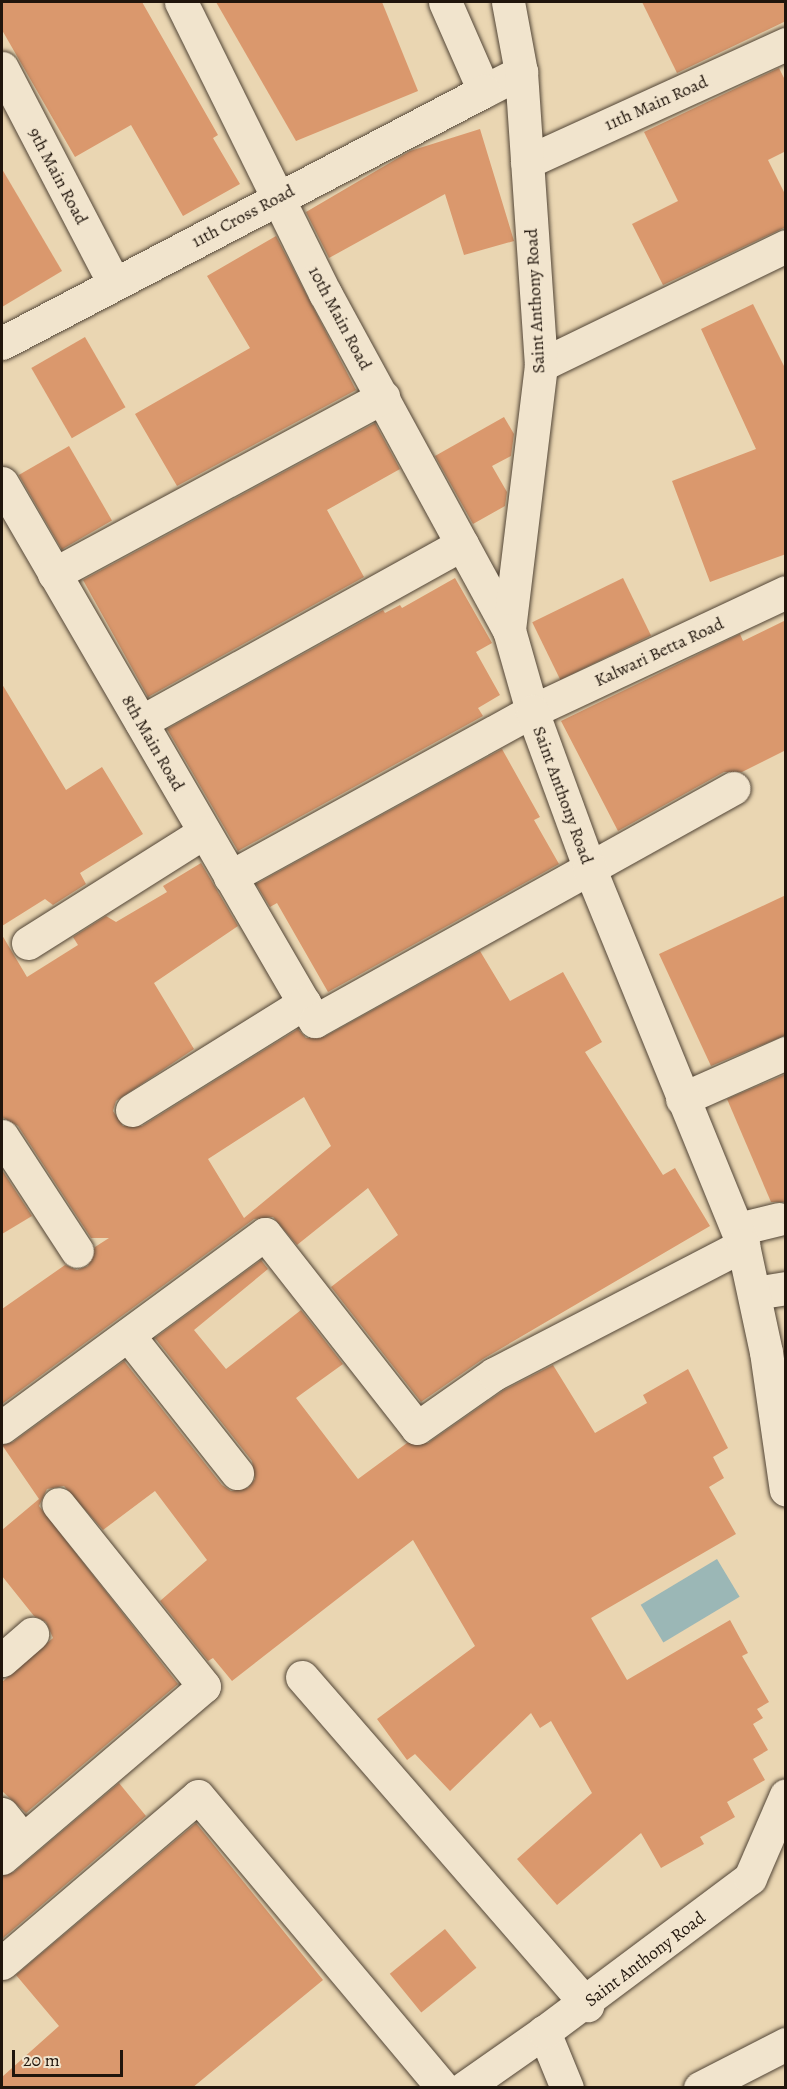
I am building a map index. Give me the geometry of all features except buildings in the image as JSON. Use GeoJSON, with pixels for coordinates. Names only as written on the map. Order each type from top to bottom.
{"type":"FeatureCollection","features":[{"type":"Feature","properties":{"kind":"street","name":"10th Main Road"},"geometry":{"type":"LineString","coordinates":[[181,2],[279,198],[509,630]]}},
{"type":"Feature","properties":{"kind":"street"},"geometry":{"type":"LineString","coordinates":[[445,2],[484,91],[521,72]]}},
{"type":"Feature","properties":{"kind":"street","name":"Saint Anthony Road"},"geometry":{"type":"LineString","coordinates":[[508,2],[521,72],[541,365],[509,630],[532,711],[589,867],[682,1099],[741,1237],[770,1291],[785,1483]]}},
{"type":"Feature","properties":{"kind":"street","name":"11th Main Road"},"geometry":{"type":"LineString","coordinates":[[527,162],[786,44]]}},
{"type":"Feature","properties":{"kind":"street","name":"9th Main Road"},"geometry":{"type":"LineString","coordinates":[[2,68],[114,283]]}},
{"type":"Feature","properties":{"kind":"street","name":"11th Cross Road"},"geometry":{"type":"LineString","coordinates":[[2,342],[484,91]]}},
{"type":"Feature","properties":{"kind":"street"},"geometry":{"type":"LineString","coordinates":[[541,365],[786,246]]}},
{"type":"Feature","properties":{"kind":"street"},"geometry":{"type":"LineString","coordinates":[[54,574],[383,397]]}},
{"type":"Feature","properties":{"kind":"street","name":"8th Main Road"},"geometry":{"type":"LineString","coordinates":[[2,483],[304,1003]]}},
{"type":"Feature","properties":{"kind":"street"},"geometry":{"type":"LineString","coordinates":[[141,722],[462,544]]}},
{"type":"Feature","properties":{"kind":"street","name":"Kalwari Betta Road"},"geometry":{"type":"LineString","coordinates":[[230,877],[532,711],[786,592]]}},
{"type":"Feature","properties":{"kind":"street"},"geometry":{"type":"LineString","coordinates":[[132,1110],[304,1003],[315,1021],[733,788]]}},
{"type":"Feature","properties":{"kind":"street"},"geometry":{"type":"LineString","coordinates":[[28,943],[204,832]]}},
{"type":"Feature","properties":{"kind":"street"},"geometry":{"type":"LineString","coordinates":[[682,1099],[786,1053]]}},
{"type":"Feature","properties":{"kind":"street"},"geometry":{"type":"LineString","coordinates":[[2,1136],[77,1251]]}},
{"type":"Feature","properties":{"kind":"street"},"geometry":{"type":"LineString","coordinates":[[2,1427],[265,1234],[417,1428],[494,1374],[741,1237],[779,1219]]}},
{"type":"Feature","properties":{"kind":"street"},"geometry":{"type":"LineString","coordinates":[[128,1335],[237,1473]]}},
{"type":"Feature","properties":{"kind":"street"},"geometry":{"type":"LineString","coordinates":[[2,1814],[12,1849],[204,1686],[58,1504]]}},
{"type":"Feature","properties":{"kind":"street"},"geometry":{"type":"LineString","coordinates":[[2,1660],[32,1634]]}},
{"type":"Feature","properties":{"kind":"street"},"geometry":{"type":"LineString","coordinates":[[302,1677],[587,2005]]}},
{"type":"Feature","properties":{"kind":"street","name":"Saint Anthony Road"},"geometry":{"type":"LineString","coordinates":[[464,2088],[587,2005],[750,1878],[786,1795]]}},
{"type":"Feature","properties":{"kind":"street"},"geometry":{"type":"LineString","coordinates":[[2,1963],[198,1796],[443,2088]]}},
{"type":"Feature","properties":{"kind":"street"},"geometry":{"type":"LineString","coordinates":[[544,2032],[567,2088]]}},
{"type":"Feature","properties":{"kind":"street"},"geometry":{"type":"LineString","coordinates":[[700,2088],[786,2044]]}},
{"type":"Feature","properties":{"kind":"water"},"geometry":{"type":"Polygon","coordinates":[[[717,1559],[740,1597],[663,1643],[641,1605],[717,1559]]]}}]}
